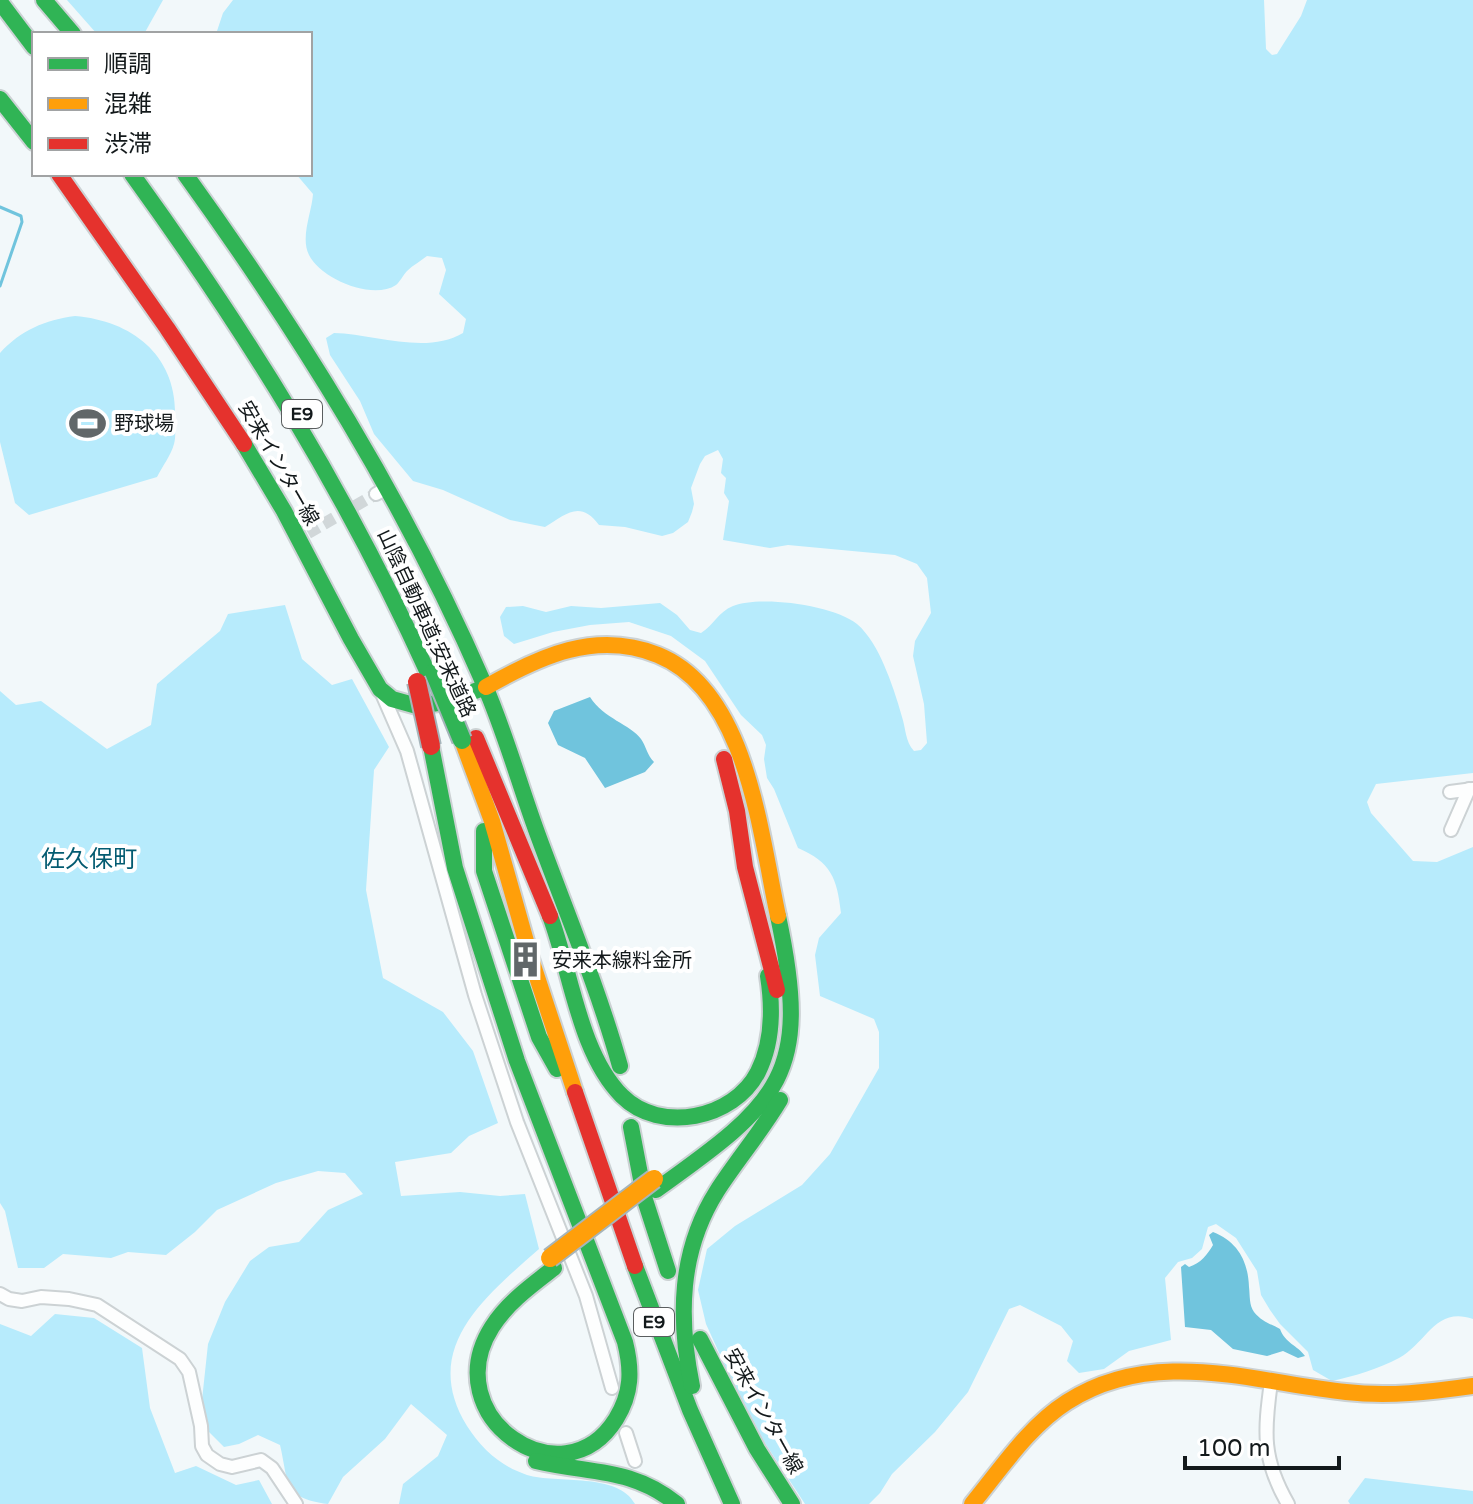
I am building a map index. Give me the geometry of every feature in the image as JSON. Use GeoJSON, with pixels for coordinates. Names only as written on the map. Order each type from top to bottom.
{"type":"FeatureCollection","features":[{"type":"Feature","properties":{"kind":"main road"},"geometry":{"type":"LineString","coordinates":[[6,0],[32,34]]}},
{"type":"Feature","properties":{"kind":"main road"},"geometry":{"type":"LineString","coordinates":[[44,0],[71,32]]}},
{"type":"Feature","properties":{"kind":"main road"},"geometry":{"type":"LineString","coordinates":[[0,2],[32,44]]}},
{"type":"Feature","properties":{"kind":"main road"},"geometry":{"type":"LineString","coordinates":[[0,99],[32,139]]}},
{"type":"Feature","properties":{"kind":"main road","name":"安来インター線"},"geometry":{"type":"LineString","coordinates":[[60,176],[219,404],[303,535],[380,689]]}},
{"type":"Feature","properties":{"kind":"main road","name":"山陰自動車道;安来道路"},"geometry":{"type":"LineString","coordinates":[[133,176],[261,358],[366,535]]}},
{"type":"Feature","properties":{"kind":"main road","name":"山陰自動車道;安来道路"},"geometry":{"type":"LineString","coordinates":[[141,176],[262,348],[316,437],[366,535]]}},
{"type":"Feature","properties":{"kind":"main road"},"geometry":{"type":"LineString","coordinates":[[186,176],[241,250],[296,334],[462,633],[486,687],[606,1014],[620,1066]]}},
{"type":"Feature","properties":{"kind":"main road"},"geometry":{"type":"LineString","coordinates":[[366,535],[556,931],[590,1043],[605,1075],[623,1097],[642,1111],[669,1119],[697,1117],[721,1108],[751,1085],[769,1039],[769,982],[759,921]]}},
{"type":"Feature","properties":{"kind":"main road"},"geometry":{"type":"LineString","coordinates":[[366,535],[403,635],[431,674],[431,746],[455,868],[517,1061],[625,1342],[631,1370],[627,1398],[616,1421],[595,1440],[574,1451],[542,1452],[513,1441],[490,1420],[479,1396],[477,1367],[485,1339],[504,1312],[552,1263]]}},
{"type":"Feature","properties":{"kind":"main road"},"geometry":{"type":"LineString","coordinates":[[380,689],[393,701],[414,708],[431,707],[486,687],[558,651],[592,643],[622,643],[649,649],[677,664],[703,685],[717,705],[753,807],[777,911],[803,1003],[803,1041],[791,1079],[776,1107],[709,1206],[697,1230],[686,1266],[681,1324],[684,1353],[704,1419],[705,1444]]}},
{"type":"Feature","properties":{"kind":"main road"},"geometry":{"type":"LineString","coordinates":[[486,687],[513,684],[569,659],[593,653],[621,652],[650,659],[673,671],[707,709],[717,735],[737,811],[745,867],[782,1013],[780,1043],[771,1072],[757,1095],[733,1120],[655,1185]]}},
{"type":"Feature","properties":{"kind":"main road","name":"山陰自動車道;安来道路"},"geometry":{"type":"LineString","coordinates":[[464,738],[489,829]]}},
{"type":"Feature","properties":{"kind":"main road","name":"E9"},"geometry":{"type":"LineString","coordinates":[[489,829],[484,871],[539,1037],[574,1094]]}},
{"type":"Feature","properties":{"kind":"main road","name":"E9"},"geometry":{"type":"LineString","coordinates":[[489,829],[508,855],[563,1030],[574,1094],[652,1316],[732,1504]]}},
{"type":"Feature","properties":{"kind":"main road"},"geometry":{"type":"LineString","coordinates":[[677,1504],[646,1481],[616,1472],[557,1465],[516,1455],[493,1439],[470,1403],[467,1376],[471,1352],[479,1330],[513,1288],[742,1124],[764,1101],[781,1075],[791,1037],[791,1004],[777,911]]}},
{"type":"Feature","properties":{"kind":"main road"},"geometry":{"type":"LineString","coordinates":[[631,1127],[649,1223],[668,1271]]}},
{"type":"Feature","properties":{"kind":"main road","name":"安来インター線"},"geometry":{"type":"LineString","coordinates":[[700,1339],[757,1449],[792,1504]]}},
{"type":"Feature","properties":{"kind":"main road"},"geometry":{"type":"LineString","coordinates":[[980,1501],[1039,1426],[1064,1404],[1102,1382],[1125,1374],[1161,1369],[1196,1371],[1383,1395],[1473,1386]]}},
{"type":"Feature","properties":{"kind":"street"},"geometry":{"type":"LineString","coordinates":[[380,689],[407,751],[475,995],[508,1094],[586,1296],[612,1388]]}},
{"type":"Feature","properties":{"kind":"street"},"geometry":{"type":"LineString","coordinates":[[1450,792],[1471,789]]}},
{"type":"Feature","properties":{"kind":"street"},"geometry":{"type":"LineString","coordinates":[[1451,830],[1471,789]]}},
{"type":"Feature","properties":{"kind":"street"},"geometry":{"type":"LineString","coordinates":[[0,1294],[22,1301],[41,1297],[97,1305],[180,1359],[189,1372],[201,1426],[202,1446],[207,1455],[220,1464],[232,1467],[261,1460],[272,1468],[296,1504]]}},
{"type":"Feature","properties":{"kind":"street"},"geometry":{"type":"LineString","coordinates":[[1271,1382],[1265,1426],[1266,1452],[1271,1470],[1288,1504]]}},
{"type":"Feature","properties":{"kind":"street"},"geometry":{"type":"LineString","coordinates":[[626,1433],[635,1461]]}},
{"type":"Feature","properties":{"kind":"shaded area"},"geometry":{"type":"Polygon","coordinates":[[[67,0],[163,0],[145,32],[95,32],[67,0]]]}},
{"type":"Feature","properties":{"kind":"shaded area"},"geometry":{"type":"Polygon","coordinates":[[[233,0],[1264,0],[1266,49],[1272,55],[1277,54],[1301,16],[1307,0],[1473,0],[1473,773],[1376,784],[1367,802],[1371,813],[1413,861],[1437,862],[1473,847],[1473,1319],[1460,1316],[1449,1318],[1432,1328],[1399,1358],[1366,1372],[1332,1381],[1313,1370],[1308,1352],[1280,1324],[1261,1295],[1257,1271],[1236,1238],[1216,1224],[1208,1227],[1202,1249],[1192,1258],[1178,1262],[1165,1278],[1171,1340],[1129,1351],[1104,1369],[1079,1373],[1067,1361],[1073,1341],[1061,1326],[1020,1305],[1009,1309],[968,1392],[935,1432],[892,1474],[869,1504],[805,1504],[765,1443],[726,1368],[706,1324],[698,1290],[707,1249],[735,1226],[802,1185],[830,1154],[879,1068],[879,1032],[874,1019],[820,996],[815,955],[819,938],[841,913],[834,881],[825,865],[798,848],[767,778],[764,759],[766,745],[762,735],[741,715],[705,661],[671,636],[629,622],[553,632],[514,644],[504,636],[500,617],[506,607],[523,606],[546,612],[571,606],[601,608],[660,603],[677,615],[690,630],[701,633],[728,609],[745,603],[778,602],[832,612],[857,624],[876,649],[914,751],[921,750],[927,743],[924,704],[913,656],[915,641],[931,613],[927,578],[917,564],[895,555],[788,545],[770,548],[723,540],[729,501],[724,493],[726,478],[721,473],[723,459],[718,450],[705,456],[700,464],[691,488],[694,504],[688,522],[673,533],[662,536],[625,527],[599,525],[592,517],[579,511],[566,514],[545,527],[510,520],[443,490],[413,481],[374,434],[360,401],[330,355],[326,338],[334,333],[416,343],[448,339],[463,333],[466,319],[439,294],[446,270],[442,258],[427,256],[407,271],[396,285],[374,290],[348,285],[315,264],[309,255],[306,240],[313,194],[298,176],[312,176],[312,32],[217,32],[223,13],[233,0]]]}},
{"type":"Feature","properties":{"kind":"shaded area","name":"野球場"},"geometry":{"type":"Polygon","coordinates":[[[75,316],[116,325],[133,334],[160,360],[169,377],[174,397],[174,444],[157,477],[29,515],[15,503],[0,442],[0,353],[34,327],[75,316]]]}},
{"type":"Feature","properties":{"kind":"shaded area"},"geometry":{"type":"Polygon","coordinates":[[[285,605],[302,659],[332,685],[352,679],[389,747],[374,770],[366,890],[383,978],[443,1012],[473,1051],[498,1123],[469,1136],[451,1153],[395,1162],[401,1196],[460,1192],[500,1196],[525,1194],[539,1249],[480,1305],[465,1326],[455,1348],[451,1372],[454,1398],[473,1434],[492,1456],[508,1467],[540,1478],[586,1481],[615,1487],[627,1494],[635,1504],[399,1504],[403,1484],[438,1456],[447,1435],[411,1404],[385,1439],[343,1477],[328,1504],[302,1498],[295,1493],[287,1479],[280,1445],[258,1435],[224,1447],[208,1431],[202,1400],[208,1344],[225,1302],[250,1261],[269,1247],[299,1242],[328,1210],[363,1194],[345,1173],[318,1171],[276,1183],[217,1210],[166,1255],[128,1252],[111,1258],[63,1254],[44,1268],[18,1268],[5,1211],[0,1203],[0,691],[16,705],[41,701],[107,749],[151,725],[157,684],[220,631],[228,614],[285,605]]]}},
{"type":"Feature","properties":{"kind":"shaded area"},"geometry":{"type":"Polygon","coordinates":[[[590,697],[602,711],[641,739],[654,762],[645,772],[605,788],[585,758],[558,745],[548,723],[554,711],[590,697]]]}},
{"type":"Feature","properties":{"kind":"shaded area"},"geometry":{"type":"Polygon","coordinates":[[[1213,1232],[1229,1241],[1244,1261],[1254,1312],[1280,1329],[1285,1338],[1305,1356],[1298,1358],[1283,1351],[1267,1356],[1233,1349],[1211,1330],[1185,1327],[1181,1267],[1185,1264],[1189,1267],[1203,1258],[1213,1245],[1209,1235],[1213,1232]]]}},
{"type":"Feature","properties":{"kind":"shaded area"},"geometry":{"type":"Polygon","coordinates":[[[55,1314],[94,1318],[142,1348],[150,1408],[175,1473],[196,1466],[236,1485],[259,1480],[272,1504],[0,1504],[0,1324],[31,1336],[55,1314]]]}},
{"type":"Feature","properties":{"kind":"shaded area"},"geometry":{"type":"Polygon","coordinates":[[[1365,1478],[1473,1491],[1473,1504],[1350,1504],[1348,1501],[1365,1478]]]}},
{"type":"Feature","properties":{"kind":"waterway"},"geometry":{"type":"LineString","coordinates":[[0,207],[21,216],[22,222],[0,286]]}},
{"type":"Feature","properties":{"kind":"tunnel"},"geometry":{"type":"LineString","coordinates":[[308,533],[376,494]]}},
{"type":"Feature","properties":{"kind":"traffic: fast"},"geometry":{"type":"LineString","coordinates":[[44,0],[71,32]]}},
{"type":"Feature","properties":{"kind":"traffic: fast"},"geometry":{"type":"LineString","coordinates":[[0,2],[32,44]]}},
{"type":"Feature","properties":{"kind":"traffic: fast"},"geometry":{"type":"LineString","coordinates":[[0,99],[32,139]]}},
{"type":"Feature","properties":{"kind":"traffic: fast"},"geometry":{"type":"LineString","coordinates":[[133,176],[256,355],[293,417],[364,542],[429,675]]}},
{"type":"Feature","properties":{"kind":"traffic: fast"},"geometry":{"type":"LineString","coordinates":[[186,176],[310,358],[385,485],[453,616],[499,722],[620,1066]]}},
{"type":"Feature","properties":{"kind":"traffic: fast"},"geometry":{"type":"LineString","coordinates":[[244,444],[284,511],[380,689],[392,699],[417,706],[445,702],[486,687]]}},
{"type":"Feature","properties":{"kind":"traffic: fast"},"geometry":{"type":"LineString","coordinates":[[434,672],[462,740]]}},
{"type":"Feature","properties":{"kind":"traffic: fast"},"geometry":{"type":"LineString","coordinates":[[431,746],[455,868],[517,1061],[627,1352],[628,1391],[616,1419],[593,1443],[566,1453],[538,1451],[513,1439],[492,1418],[480,1391],[479,1360],[492,1327],[512,1302],[554,1268]]}},
{"type":"Feature","properties":{"kind":"traffic: fast"},"geometry":{"type":"LineString","coordinates":[[484,831],[484,871],[539,1037],[557,1069]]}},
{"type":"Feature","properties":{"kind":"traffic: fast"},"geometry":{"type":"LineString","coordinates":[[550,916],[586,1035],[607,1078],[622,1096],[638,1108],[656,1115],[695,1116],[732,1101],[747,1088],[763,1061],[769,1037],[771,1000],[768,976]]}},
{"type":"Feature","properties":{"kind":"traffic: fast"},"geometry":{"type":"LineString","coordinates":[[656,1190],[733,1132],[758,1106],[777,1079],[787,1049],[791,1013],[788,970],[778,916]]}},
{"type":"Feature","properties":{"kind":"traffic: fast"},"geometry":{"type":"LineString","coordinates":[[692,1386],[684,1310],[685,1286],[695,1237],[717,1191],[780,1100]]}},
{"type":"Feature","properties":{"kind":"traffic: fast"},"geometry":{"type":"LineString","coordinates":[[631,1127],[645,1200],[668,1271]]}},
{"type":"Feature","properties":{"kind":"traffic: fast"},"geometry":{"type":"LineString","coordinates":[[635,1266],[690,1410],[732,1504]]}},
{"type":"Feature","properties":{"kind":"traffic: fast"},"geometry":{"type":"LineString","coordinates":[[700,1339],[757,1449],[792,1504]]}},
{"type":"Feature","properties":{"kind":"traffic: fast"},"geometry":{"type":"LineString","coordinates":[[536,1461],[626,1478],[660,1492],[677,1504]]}},
{"type":"Feature","properties":{"kind":"traffic: slow"},"geometry":{"type":"LineString","coordinates":[[486,687],[527,665],[569,650],[591,646],[635,648],[658,655],[688,673],[712,699],[745,768],[756,806],[778,916]]}},
{"type":"Feature","properties":{"kind":"traffic: slow"},"geometry":{"type":"LineString","coordinates":[[462,740],[492,821],[531,959],[575,1092]]}},
{"type":"Feature","properties":{"kind":"traffic: slow"},"geometry":{"type":"LineString","coordinates":[[550,1258],[654,1179]]}},
{"type":"Feature","properties":{"kind":"traffic: slow"},"geometry":{"type":"LineString","coordinates":[[972,1504],[1016,1449],[1053,1412],[1100,1385],[1134,1375],[1204,1372],[1378,1394],[1473,1386]]}},
{"type":"Feature","properties":{"kind":"traffic: jam"},"geometry":{"type":"LineString","coordinates":[[60,176],[244,444]]}},
{"type":"Feature","properties":{"kind":"traffic: jam"},"geometry":{"type":"LineString","coordinates":[[417,682],[431,746]]}},
{"type":"Feature","properties":{"kind":"traffic: jam"},"geometry":{"type":"LineString","coordinates":[[476,738],[550,916]]}},
{"type":"Feature","properties":{"kind":"traffic: jam"},"geometry":{"type":"LineString","coordinates":[[724,759],[737,811],[745,867],[777,990]]}},
{"type":"Feature","properties":{"kind":"traffic: jam"},"geometry":{"type":"LineString","coordinates":[[575,1092],[635,1266]]}},
{"type":"Feature","properties":{"kind":"place","name":"野球場"},"geometry":{"type":"Point","coordinates":[88,423]}},
{"type":"Feature","properties":{"kind":"place","name":"安来本線料金所"},"geometry":{"type":"Point","coordinates":[526,960]}},
{"type":"Feature","properties":{"kind":"district","name":"佐久保町"},"geometry":{"type":"Point","coordinates":[89,859]}}]}
